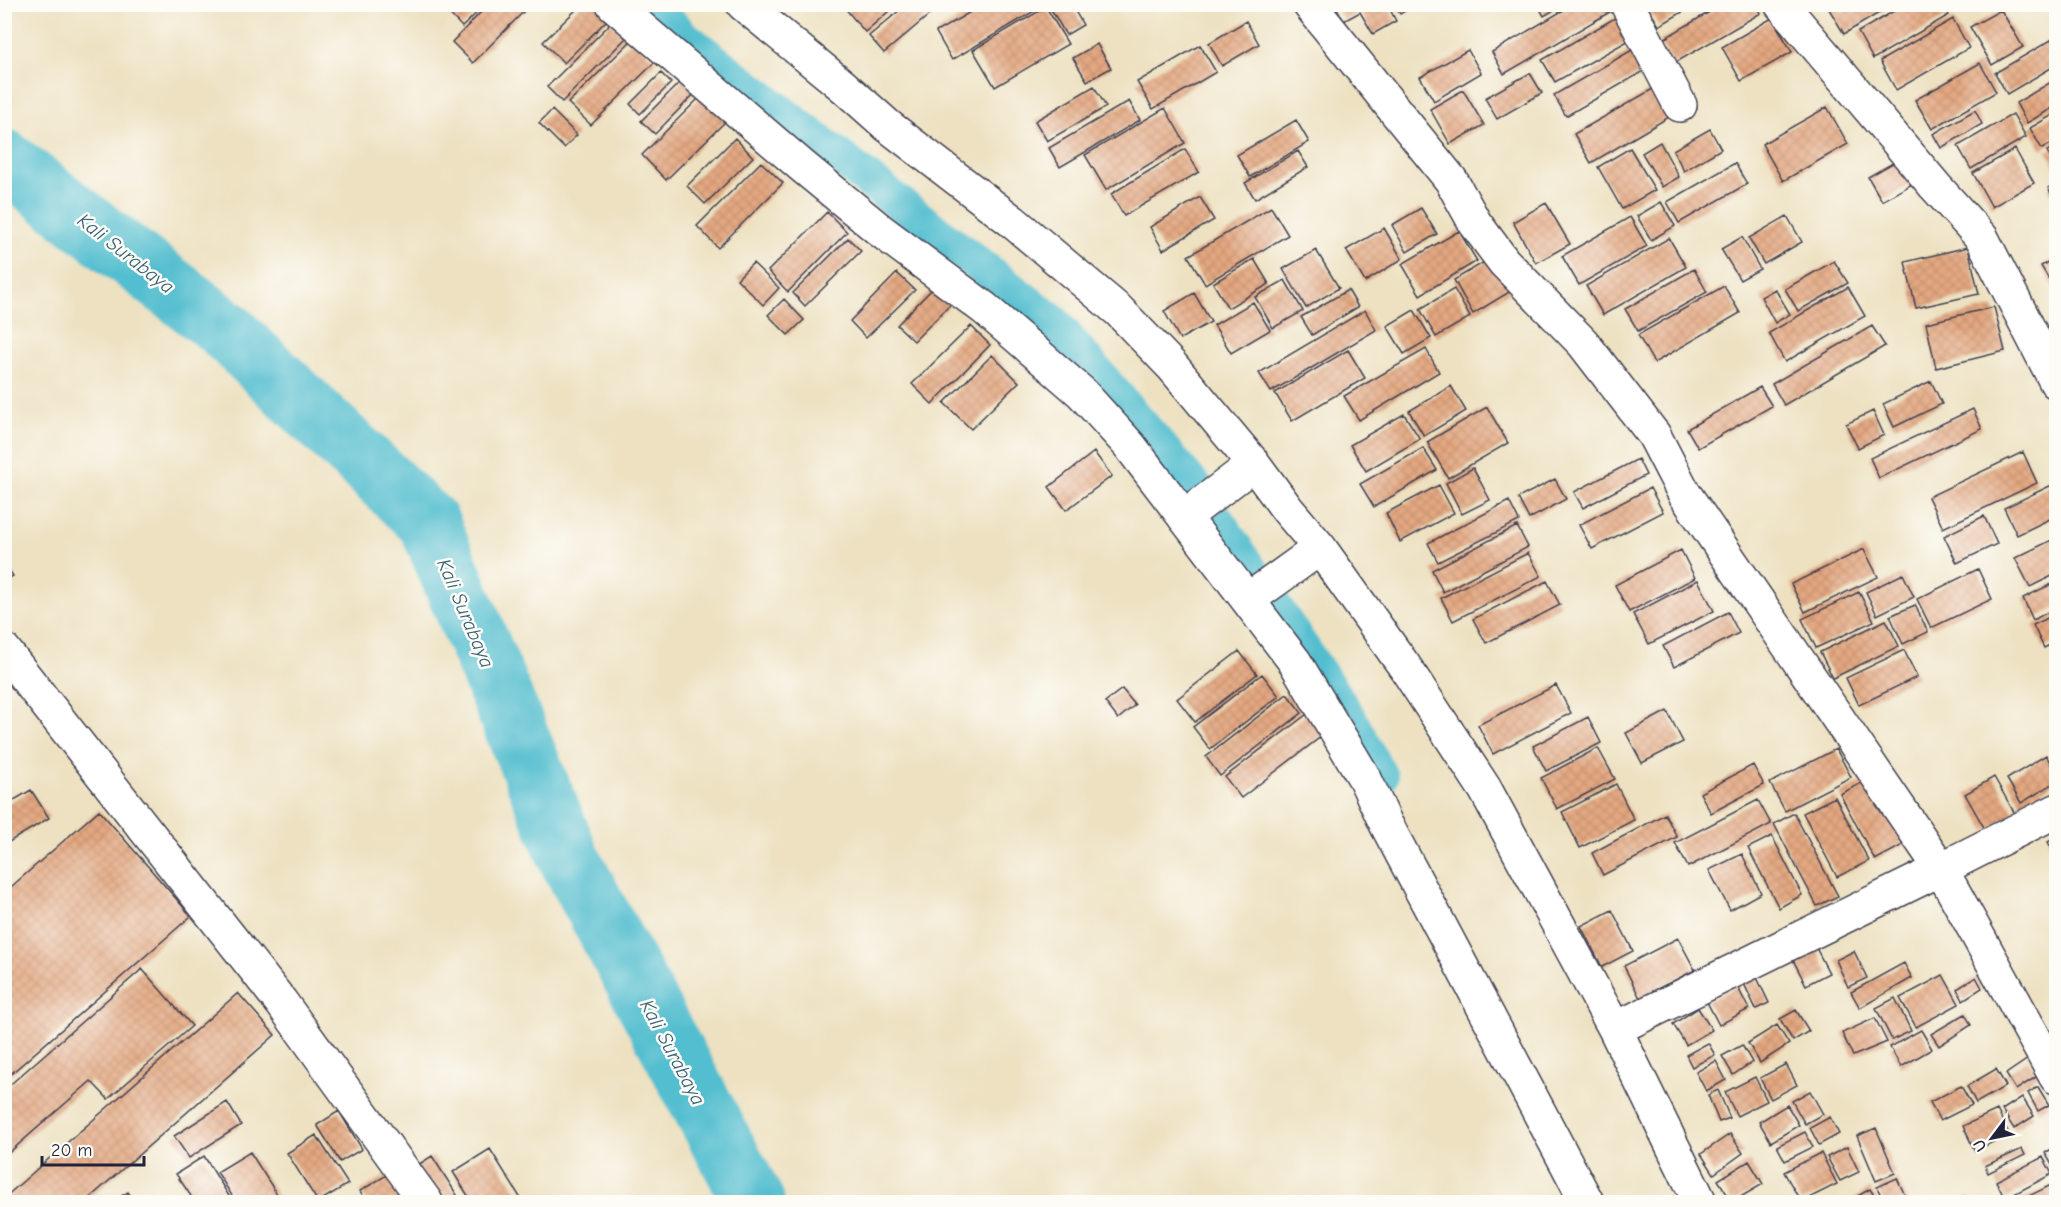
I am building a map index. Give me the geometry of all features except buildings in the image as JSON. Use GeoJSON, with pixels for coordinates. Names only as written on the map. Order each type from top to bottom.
{"type":"FeatureCollection","features":[{"type":"Feature","properties":{"kind":"street"},"geometry":{"type":"LineString","coordinates":[[613,4],[793,159],[881,231],[984,308],[1073,385],[1130,446],[1188,514],[1253,595],[1365,779],[1386,824],[1587,1203]]}},
{"type":"Feature","properties":{"kind":"street"},"geometry":{"type":"LineString","coordinates":[[743,4],[888,126],[1012,221],[1119,311],[1172,366],[1244,472],[1287,509],[1315,551],[1405,667],[1485,789],[1615,1029],[1700,1203]]}},
{"type":"Feature","properties":{"kind":"street"},"geometry":{"type":"LineString","coordinates":[[1308,4],[1451,180],[1475,222],[1504,262],[1583,343],[1654,435],[1684,493],[1941,869],[2056,1077]]}},
{"type":"Feature","properties":{"kind":"street"},"geometry":{"type":"LineString","coordinates":[[1627,4],[1680,105]]}},
{"type":"Feature","properties":{"kind":"street"},"geometry":{"type":"LineString","coordinates":[[1786,6],[1935,186],[1982,238],[2056,382]]}},
{"type":"Feature","properties":{"kind":"street"},"geometry":{"type":"LineString","coordinates":[[1188,514],[1244,472]]}},
{"type":"Feature","properties":{"kind":"street"},"geometry":{"type":"LineString","coordinates":[[1253,595],[1315,551]]}},
{"type":"Feature","properties":{"kind":"street"},"geometry":{"type":"LineString","coordinates":[[4,650],[281,1002],[426,1203]]}},
{"type":"Feature","properties":{"kind":"street"},"geometry":{"type":"LineString","coordinates":[[1615,1029],[2056,811]]}},
{"type":"Feature","properties":{"kind":"waterway"},"geometry":{"type":"LineString","coordinates":[[651,4],[683,37],[1053,322],[1195,488],[1348,717],[1380,777]]}},
{"type":"Feature","properties":{"kind":"waterway","name":"Kali Surabaya"},"geometry":{"type":"LineString","coordinates":[[4,160],[222,327],[429,523],[570,860],[754,1202]]}}]}
